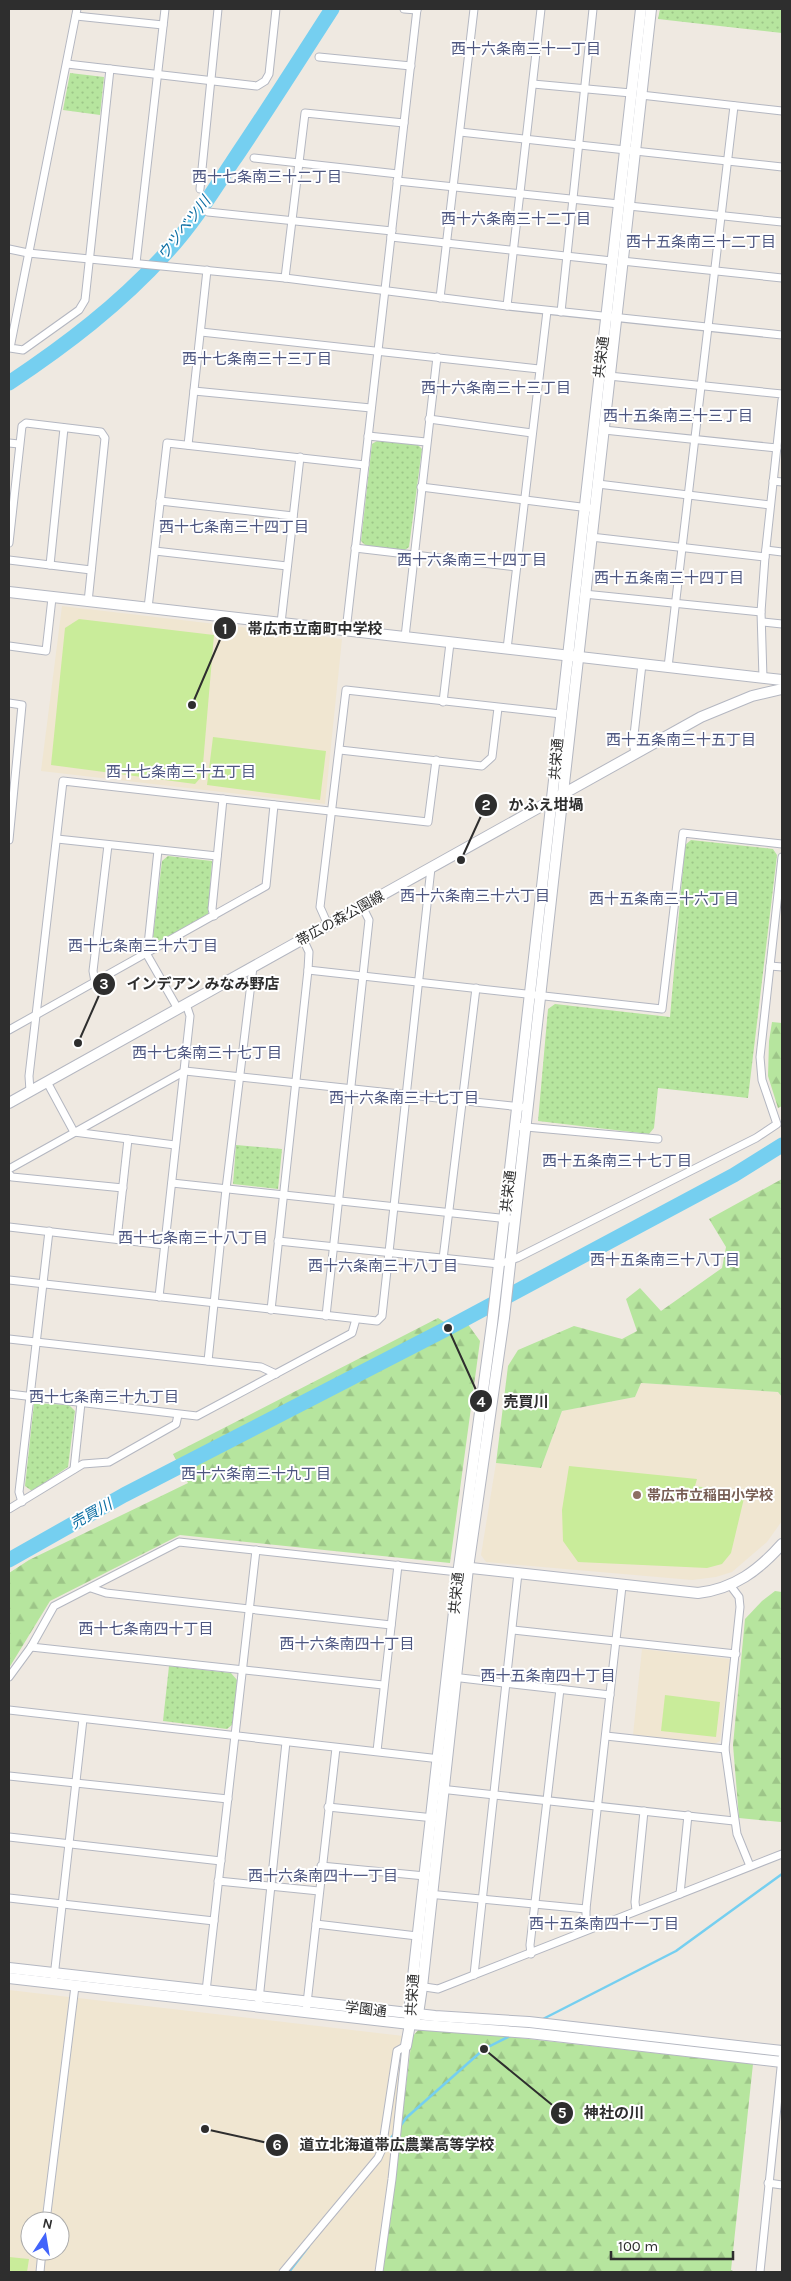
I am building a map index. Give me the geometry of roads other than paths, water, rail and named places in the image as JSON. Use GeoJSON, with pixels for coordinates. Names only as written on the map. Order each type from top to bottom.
{"type":"FeatureCollection","features":[{"type":"Feature","properties":{"kind":"street"},"geometry":{"type":"LineString","coordinates":[[138,263],[165,9]]}},
{"type":"Feature","properties":{"kind":"street"},"geometry":{"type":"LineString","coordinates":[[200,189],[218,9]]}},
{"type":"Feature","properties":{"kind":"street"},"geometry":{"type":"LineString","coordinates":[[67,64],[257,86],[265,81],[269,74],[276,9]]}},
{"type":"Feature","properties":{"kind":"street"},"geometry":{"type":"LineString","coordinates":[[346,631],[417,10],[404,9]]}},
{"type":"Feature","properties":{"kind":"street"},"geometry":{"type":"LineString","coordinates":[[440,298],[474,9]]}},
{"type":"Feature","properties":{"kind":"street"},"geometry":{"type":"LineString","coordinates":[[507,306],[541,9]]}},
{"type":"Feature","properties":{"kind":"street"},"geometry":{"type":"LineString","coordinates":[[561,312],[593,9]]}},
{"type":"Feature","properties":{"kind":"street","name":"共栄通"},"geometry":{"type":"LineString","coordinates":[[406,2046],[417,1986],[428,1894],[462,1569],[497,1276],[509,1219],[535,994],[562,794],[572,657],[636,94],[641,9]]}},
{"type":"Feature","properties":{"kind":"street","name":"共栄通"},"geometry":{"type":"LineString","coordinates":[[636,94],[651,9]]}},
{"type":"Feature","properties":{"kind":"street"},"geometry":{"type":"LineString","coordinates":[[110,69],[85,300],[79,310],[23,350],[10,348],[77,12],[163,26]]}},
{"type":"Feature","properties":{"kind":"street"},"geometry":{"type":"LineString","coordinates":[[319,56],[411,66]]}},
{"type":"Feature","properties":{"kind":"street"},"geometry":{"type":"LineString","coordinates":[[533,84],[782,111]]}},
{"type":"Feature","properties":{"kind":"street"},"geometry":{"type":"LineString","coordinates":[[668,667],[734,106]]}},
{"type":"Feature","properties":{"kind":"street"},"geometry":{"type":"LineString","coordinates":[[285,278],[305,113],[404,123]]}},
{"type":"Feature","properties":{"kind":"street"},"geometry":{"type":"LineString","coordinates":[[460,132],[782,166]]}},
{"type":"Feature","properties":{"kind":"street"},"geometry":{"type":"LineString","coordinates":[[254,158],[453,187],[782,222]]}},
{"type":"Feature","properties":{"kind":"street"},"geometry":{"type":"LineString","coordinates":[[208,212],[292,220],[447,244],[782,278]]}},
{"type":"Feature","properties":{"kind":"street"},"geometry":{"type":"LineString","coordinates":[[9,249],[28,253],[285,278],[548,311],[782,335]]}},
{"type":"Feature","properties":{"kind":"street"},"geometry":{"type":"LineString","coordinates":[[188,445],[207,270]]}},
{"type":"Feature","properties":{"kind":"street"},"geometry":{"type":"LineString","coordinates":[[507,649],[539,369],[548,311]]}},
{"type":"Feature","properties":{"kind":"street","name":"共栄通"},"geometry":{"type":"LineString","coordinates":[[535,994],[560,714],[584,594],[591,537],[590,508],[598,484],[604,430],[609,376],[611,317]]}},
{"type":"Feature","properties":{"kind":"street"},"geometry":{"type":"LineString","coordinates":[[201,332],[539,369]]}},
{"type":"Feature","properties":{"kind":"street"},"geometry":{"type":"LineString","coordinates":[[405,637],[426,442],[438,357]]}},
{"type":"Feature","properties":{"kind":"street"},"geometry":{"type":"LineString","coordinates":[[609,376],[782,394]]}},
{"type":"Feature","properties":{"kind":"street"},"geometry":{"type":"LineString","coordinates":[[194,391],[371,408]]}},
{"type":"Feature","properties":{"kind":"street"},"geometry":{"type":"LineString","coordinates":[[763,678],[761,612],[765,554],[782,400]]}},
{"type":"Feature","properties":{"kind":"street"},"geometry":{"type":"LineString","coordinates":[[429,419],[532,432]]}},
{"type":"Feature","properties":{"kind":"street"},"geometry":{"type":"LineString","coordinates":[[9,543],[22,426],[26,423],[101,432],[105,438],[88,602]]}},
{"type":"Feature","properties":{"kind":"street"},"geometry":{"type":"LineString","coordinates":[[50,565],[64,428]]}},
{"type":"Feature","properties":{"kind":"street"},"geometry":{"type":"LineString","coordinates":[[604,430],[777,448]]}},
{"type":"Feature","properties":{"kind":"street"},"geometry":{"type":"LineString","coordinates":[[368,436],[426,442]]}},
{"type":"Feature","properties":{"kind":"street"},"geometry":{"type":"LineString","coordinates":[[9,443],[19,444]]}},
{"type":"Feature","properties":{"kind":"street"},"geometry":{"type":"LineString","coordinates":[[148,608],[166,443],[365,465]]}},
{"type":"Feature","properties":{"kind":"street"},"geometry":{"type":"LineString","coordinates":[[281,623],[300,457]]}},
{"type":"Feature","properties":{"kind":"street"},"geometry":{"type":"LineString","coordinates":[[773,481],[782,482]]}},
{"type":"Feature","properties":{"kind":"street"},"geometry":{"type":"LineString","coordinates":[[598,484],[770,505]]}},
{"type":"Feature","properties":{"kind":"street"},"geometry":{"type":"LineString","coordinates":[[421,487],[590,508]]}},
{"type":"Feature","properties":{"kind":"street"},"geometry":{"type":"LineString","coordinates":[[160,501],[293,516]]}},
{"type":"Feature","properties":{"kind":"street"},"geometry":{"type":"LineString","coordinates":[[591,537],[681,548],[765,554],[782,552]]}},
{"type":"Feature","properties":{"kind":"street"},"geometry":{"type":"LineString","coordinates":[[355,548],[516,567]]}},
{"type":"Feature","properties":{"kind":"street"},"geometry":{"type":"LineString","coordinates":[[155,551],[287,566]]}},
{"type":"Feature","properties":{"kind":"street"},"geometry":{"type":"LineString","coordinates":[[9,560],[91,570]]}},
{"type":"Feature","properties":{"kind":"street"},"geometry":{"type":"LineString","coordinates":[[9,592],[782,680]]}},
{"type":"Feature","properties":{"kind":"street"},"geometry":{"type":"LineString","coordinates":[[584,594],[761,612]]}},
{"type":"Feature","properties":{"kind":"street"},"geometry":{"type":"LineString","coordinates":[[9,646],[46,651],[52,598]]}},
{"type":"Feature","properties":{"kind":"street"},"geometry":{"type":"LineString","coordinates":[[762,622],[782,624]]}},
{"type":"Feature","properties":{"kind":"street"},"geometry":{"type":"LineString","coordinates":[[443,702],[450,643]]}},
{"type":"Feature","properties":{"kind":"street"},"geometry":{"type":"LineString","coordinates":[[635,752],[633,744],[642,664]]}},
{"type":"Feature","properties":{"kind":"street","name":"帯広の森公園線"},"geometry":{"type":"LineString","coordinates":[[9,1103],[701,716],[752,696],[782,689]]}},
{"type":"Feature","properties":{"kind":"street"},"geometry":{"type":"LineString","coordinates":[[328,925],[320,907],[346,690],[560,714]]}},
{"type":"Feature","properties":{"kind":"street"},"geometry":{"type":"LineString","coordinates":[[9,703],[22,705],[12,763],[9,840]]}},
{"type":"Feature","properties":{"kind":"street"},"geometry":{"type":"LineString","coordinates":[[340,750],[482,766],[492,757],[498,708]]}},
{"type":"Feature","properties":{"kind":"street"},"geometry":{"type":"LineString","coordinates":[[30,1091],[29,1076],[63,781],[428,822],[436,760]]}},
{"type":"Feature","properties":{"kind":"street"},"geometry":{"type":"LineString","coordinates":[[214,916],[212,909],[223,799]]}},
{"type":"Feature","properties":{"kind":"street"},"geometry":{"type":"LineString","coordinates":[[9,1030],[266,886],[274,805]]}},
{"type":"Feature","properties":{"kind":"street"},"geometry":{"type":"LineString","coordinates":[[308,970],[662,1009],[683,834],[782,844]]}},
{"type":"Feature","properties":{"kind":"street"},"geometry":{"type":"LineString","coordinates":[[57,839],[217,856]]}},
{"type":"Feature","properties":{"kind":"street"},"geometry":{"type":"LineString","coordinates":[[95,982],[93,971],[108,845]]}},
{"type":"Feature","properties":{"kind":"street"},"geometry":{"type":"LineString","coordinates":[[158,850],[148,952],[190,1016],[159,1297]]}},
{"type":"Feature","properties":{"kind":"street"},"geometry":{"type":"LineString","coordinates":[[278,1241],[509,1266],[756,1138],[777,1124],[760,1069],[770,966],[779,912],[782,857]]}},
{"type":"Feature","properties":{"kind":"street"},"geometry":{"type":"LineString","coordinates":[[9,1280],[377,1321],[382,1316],[431,868]]}},
{"type":"Feature","properties":{"kind":"street"},"geometry":{"type":"LineString","coordinates":[[326,1316],[369,920],[362,906]]}},
{"type":"Feature","properties":{"kind":"street"},"geometry":{"type":"LineString","coordinates":[[271,1310],[308,970],[309,952],[303,939]]}},
{"type":"Feature","properties":{"kind":"street"},"geometry":{"type":"LineString","coordinates":[[770,966],[782,968]]}},
{"type":"Feature","properties":{"kind":"street"},"geometry":{"type":"LineString","coordinates":[[208,1362],[252,967]]}},
{"type":"Feature","properties":{"kind":"street"},"geometry":{"type":"LineString","coordinates":[[443,1259],[476,988]]}},
{"type":"Feature","properties":{"kind":"street"},"geometry":{"type":"LineString","coordinates":[[9,1169],[185,1070],[522,1107]]}},
{"type":"Feature","properties":{"kind":"street"},"geometry":{"type":"LineString","coordinates":[[47,1082],[74,1132]]}},
{"type":"Feature","properties":{"kind":"street"},"geometry":{"type":"LineString","coordinates":[[520,1127],[658,1139]]}},
{"type":"Feature","properties":{"kind":"street"},"geometry":{"type":"LineString","coordinates":[[74,1132],[175,1145]]}},
{"type":"Feature","properties":{"kind":"street"},"geometry":{"type":"LineString","coordinates":[[117,1239],[128,1139]]}},
{"type":"Feature","properties":{"kind":"street"},"geometry":{"type":"LineString","coordinates":[[9,1174],[12,1177],[123,1188]]}},
{"type":"Feature","properties":{"kind":"street"},"geometry":{"type":"LineString","coordinates":[[172,1183],[509,1219]]}},
{"type":"Feature","properties":{"kind":"street","name":"共栄通"},"geometry":{"type":"LineString","coordinates":[[462,1569],[504,1318],[509,1266],[509,1219]]}},
{"type":"Feature","properties":{"kind":"street"},"geometry":{"type":"LineString","coordinates":[[9,1227],[165,1245]]}},
{"type":"Feature","properties":{"kind":"street"},"geometry":{"type":"LineString","coordinates":[[22,1502],[19,1492],[49,1231]]}},
{"type":"Feature","properties":{"kind":"street"},"geometry":{"type":"LineString","coordinates":[[9,1394],[197,1416],[352,1333],[356,1319]]}},
{"type":"Feature","properties":{"kind":"street"},"geometry":{"type":"LineString","coordinates":[[9,1339],[262,1367],[276,1374]]}},
{"type":"Feature","properties":{"kind":"street"},"geometry":{"type":"LineString","coordinates":[[74,1469],[81,1403]]}},
{"type":"Feature","properties":{"kind":"street"},"geometry":{"type":"LineString","coordinates":[[9,1509],[83,1464],[109,1462],[176,1424],[178,1415]]}},
{"type":"Feature","properties":{"kind":"street"},"geometry":{"type":"LineString","coordinates":[[9,1677],[31,1647],[54,1606],[179,1542],[398,1565],[518,1573],[698,1593],[714,1591],[741,1580],[756,1569],[782,1544]]}},
{"type":"Feature","properties":{"kind":"street"},"geometry":{"type":"LineString","coordinates":[[205,1995],[256,1550]]}},
{"type":"Feature","properties":{"kind":"street"},"geometry":{"type":"LineString","coordinates":[[377,1751],[398,1565]]}},
{"type":"Feature","properties":{"kind":"street"},"geometry":{"type":"LineString","coordinates":[[474,1975],[518,1573]]}},
{"type":"Feature","properties":{"kind":"street"},"geometry":{"type":"LineString","coordinates":[[586,1930],[586,1909],[622,1586]]}},
{"type":"Feature","properties":{"kind":"street"},"geometry":{"type":"LineString","coordinates":[[730,1586],[739,1598],[740,1607],[725,1749],[734,1821],[737,1834],[750,1866]]}},
{"type":"Feature","properties":{"kind":"street"},"geometry":{"type":"LineString","coordinates":[[91,1588],[106,1593],[391,1625]]}},
{"type":"Feature","properties":{"kind":"street"},"geometry":{"type":"LineString","coordinates":[[513,1630],[736,1654]]}},
{"type":"Feature","properties":{"kind":"street"},"geometry":{"type":"LineString","coordinates":[[31,1647],[383,1685]]}},
{"type":"Feature","properties":{"kind":"street"},"geometry":{"type":"LineString","coordinates":[[452,1677],[610,1695]]}},
{"type":"Feature","properties":{"kind":"street"},"geometry":{"type":"LineString","coordinates":[[531,1954],[530,1945],[560,1689]]}},
{"type":"Feature","properties":{"kind":"street"},"geometry":{"type":"LineString","coordinates":[[9,1710],[442,1759]]}},
{"type":"Feature","properties":{"kind":"street"},"geometry":{"type":"LineString","coordinates":[[54,1978],[83,1719]]}},
{"type":"Feature","properties":{"kind":"street"},"geometry":{"type":"LineString","coordinates":[[606,1736],[725,1749]]}},
{"type":"Feature","properties":{"kind":"street"},"geometry":{"type":"LineString","coordinates":[[259,2001],[286,1742]]}},
{"type":"Feature","properties":{"kind":"street"},"geometry":{"type":"LineString","coordinates":[[307,2007],[321,1866],[336,1748]]}},
{"type":"Feature","properties":{"kind":"street"},"geometry":{"type":"LineString","coordinates":[[9,1776],[228,1799]]}},
{"type":"Feature","properties":{"kind":"street"},"geometry":{"type":"LineString","coordinates":[[440,1789],[734,1821]]}},
{"type":"Feature","properties":{"kind":"street"},"geometry":{"type":"LineString","coordinates":[[328,1807],[436,1818]]}},
{"type":"Feature","properties":{"kind":"street"},"geometry":{"type":"LineString","coordinates":[[636,1910],[635,1902],[644,1811]]}},
{"type":"Feature","properties":{"kind":"street"},"geometry":{"type":"LineString","coordinates":[[680,1894],[688,1815]]}},
{"type":"Feature","properties":{"kind":"street","name":"共栄通"},"geometry":{"type":"LineString","coordinates":[[417,1986],[417,1936],[428,1894],[425,1876],[436,1818]]}},
{"type":"Feature","properties":{"kind":"street"},"geometry":{"type":"LineString","coordinates":[[9,1837],[221,1861]]}},
{"type":"Feature","properties":{"kind":"street"},"geometry":{"type":"LineString","coordinates":[[417,1986],[438,1989],[782,1854]]}},
{"type":"Feature","properties":{"kind":"street"},"geometry":{"type":"LineString","coordinates":[[321,1866],[425,1876]]}},
{"type":"Feature","properties":{"kind":"street"},"geometry":{"type":"LineString","coordinates":[[218,1881],[319,1891]]}},
{"type":"Feature","properties":{"kind":"street"},"geometry":{"type":"LineString","coordinates":[[428,1894],[586,1909]]}},
{"type":"Feature","properties":{"kind":"street"},"geometry":{"type":"LineString","coordinates":[[9,1898],[214,1921]]}},
{"type":"Feature","properties":{"kind":"street"},"geometry":{"type":"LineString","coordinates":[[316,1924],[417,1936]]}},
{"type":"Feature","properties":{"kind":"street","name":"学園通"},"geometry":{"type":"LineString","coordinates":[[9,1968],[54,1978],[412,2017],[529,2033],[782,2062]]}},
{"type":"Feature","properties":{"kind":"street","name":"学園通"},"geometry":{"type":"LineString","coordinates":[[9,1978],[54,1978],[75,1986],[205,1995]]}},
{"type":"Feature","properties":{"kind":"street"},"geometry":{"type":"LineString","coordinates":[[47,2211],[75,1986]]}},
{"type":"Feature","properties":{"kind":"street","name":"学園通"},"geometry":{"type":"LineString","coordinates":[[412,2017],[529,2022],[782,2053]]}},
{"type":"Feature","properties":{"kind":"street"},"geometry":{"type":"LineString","coordinates":[[283,2272],[378,2158],[382,2149],[397,2051],[406,2046]]}},
{"type":"Feature","properties":{"kind":"street"},"geometry":{"type":"LineString","coordinates":[[379,2272],[392,2179],[406,2046]]}},
{"type":"Feature","properties":{"kind":"street"},"geometry":{"type":"LineString","coordinates":[[760,2272],[782,2053]]}},
{"type":"Feature","properties":{"kind":"street"},"geometry":{"type":"LineString","coordinates":[[768,2183],[782,2185]]}},
{"type":"Feature","properties":{"kind":"waterway","name":"ウツベツ川"},"geometry":{"type":"LineString","coordinates":[[9,383],[72,339],[111,307],[148,272],[175,242],[209,197],[332,9]]}},
{"type":"Feature","properties":{"kind":"waterway","name":"売買川"},"geometry":{"type":"LineString","coordinates":[[9,1560],[124,1495],[448,1328],[734,1175],[782,1145]]}},
{"type":"Feature","properties":{"kind":"waterway"},"geometry":{"type":"LineString","coordinates":[[541,2020],[676,1951],[782,1874]]}},
{"type":"Feature","properties":{"kind":"waterway"},"geometry":{"type":"LineString","coordinates":[[399,2128],[406,2118],[484,2049],[512,2035]]}},
{"type":"Feature","properties":{"kind":"waterway"},"geometry":{"type":"LineString","coordinates":[[385,2146],[394,2134]]}},
{"type":"Feature","properties":{"kind":"waterway"},"geometry":{"type":"LineString","coordinates":[[289,2272],[309,2246]]}},
{"type":"Feature","properties":{"kind":"place","name":"帯広市立南町中学校"},"geometry":{"type":"Point","coordinates":[192,705]}},
{"type":"Feature","properties":{"kind":"place","name":"かふえ坩堝"},"geometry":{"type":"Point","coordinates":[461,860]}},
{"type":"Feature","properties":{"kind":"place","name":"インデアン みなみ野店"},"geometry":{"type":"Point","coordinates":[78,1043]}},
{"type":"Feature","properties":{"kind":"place","name":"売買川"},"geometry":{"type":"Point","coordinates":[448,1328]}},
{"type":"Feature","properties":{"kind":"place","name":"帯広市立稲田小学校"},"geometry":{"type":"Point","coordinates":[637,1495]}},
{"type":"Feature","properties":{"kind":"place","name":"神社の川"},"geometry":{"type":"Point","coordinates":[484,2049]}},
{"type":"Feature","properties":{"kind":"place","name":"道立北海道帯広農業高等学校"},"geometry":{"type":"Point","coordinates":[205,2129]}},
{"type":"Feature","properties":{"kind":"district","name":"西十六条南三十一丁目"},"geometry":{"type":"Point","coordinates":[526,49]}},
{"type":"Feature","properties":{"kind":"district","name":"西十七条南三十二丁目"},"geometry":{"type":"Point","coordinates":[267,177]}},
{"type":"Feature","properties":{"kind":"district","name":"西十六条南三十二丁目"},"geometry":{"type":"Point","coordinates":[516,219]}},
{"type":"Feature","properties":{"kind":"district","name":"西十五条南三十二丁目"},"geometry":{"type":"Point","coordinates":[701,242]}},
{"type":"Feature","properties":{"kind":"district","name":"西十七条南三十三丁目"},"geometry":{"type":"Point","coordinates":[257,359]}},
{"type":"Feature","properties":{"kind":"district","name":"西十六条南三十三丁目"},"geometry":{"type":"Point","coordinates":[496,388]}},
{"type":"Feature","properties":{"kind":"district","name":"西十五条南三十三丁目"},"geometry":{"type":"Point","coordinates":[678,416]}},
{"type":"Feature","properties":{"kind":"district","name":"西十七条南三十四丁目"},"geometry":{"type":"Point","coordinates":[234,527]}},
{"type":"Feature","properties":{"kind":"district","name":"西十六条南三十四丁目"},"geometry":{"type":"Point","coordinates":[472,560]}},
{"type":"Feature","properties":{"kind":"district","name":"西十五条南三十四丁目"},"geometry":{"type":"Point","coordinates":[669,578]}},
{"type":"Feature","properties":{"kind":"district","name":"西十五条南三十五丁目"},"geometry":{"type":"Point","coordinates":[681,740]}},
{"type":"Feature","properties":{"kind":"district","name":"西十七条南三十五丁目"},"geometry":{"type":"Point","coordinates":[181,772]}},
{"type":"Feature","properties":{"kind":"district","name":"西十六条南三十六丁目"},"geometry":{"type":"Point","coordinates":[475,896]}},
{"type":"Feature","properties":{"kind":"district","name":"西十五条南三十六丁目"},"geometry":{"type":"Point","coordinates":[664,899]}},
{"type":"Feature","properties":{"kind":"district","name":"西十七条南三十六丁目"},"geometry":{"type":"Point","coordinates":[143,946]}},
{"type":"Feature","properties":{"kind":"district","name":"西十七条南三十七丁目"},"geometry":{"type":"Point","coordinates":[207,1053]}},
{"type":"Feature","properties":{"kind":"district","name":"西十六条南三十七丁目"},"geometry":{"type":"Point","coordinates":[404,1098]}},
{"type":"Feature","properties":{"kind":"district","name":"西十五条南三十七丁目"},"geometry":{"type":"Point","coordinates":[617,1161]}},
{"type":"Feature","properties":{"kind":"district","name":"西十七条南三十八丁目"},"geometry":{"type":"Point","coordinates":[193,1238]}},
{"type":"Feature","properties":{"kind":"district","name":"西十五条南三十八丁目"},"geometry":{"type":"Point","coordinates":[665,1260]}},
{"type":"Feature","properties":{"kind":"district","name":"西十六条南三十八丁目"},"geometry":{"type":"Point","coordinates":[383,1266]}},
{"type":"Feature","properties":{"kind":"district","name":"西十七条南三十九丁目"},"geometry":{"type":"Point","coordinates":[104,1397]}},
{"type":"Feature","properties":{"kind":"district","name":"西十六条南三十九丁目"},"geometry":{"type":"Point","coordinates":[256,1474]}},
{"type":"Feature","properties":{"kind":"district","name":"西十七条南四十丁目"},"geometry":{"type":"Point","coordinates":[146,1629]}},
{"type":"Feature","properties":{"kind":"district","name":"西十六条南四十丁目"},"geometry":{"type":"Point","coordinates":[347,1644]}},
{"type":"Feature","properties":{"kind":"district","name":"西十五条南四十丁目"},"geometry":{"type":"Point","coordinates":[548,1676]}},
{"type":"Feature","properties":{"kind":"district","name":"西十六条南四十一丁目"},"geometry":{"type":"Point","coordinates":[323,1876]}},
{"type":"Feature","properties":{"kind":"district","name":"西十五条南四十一丁目"},"geometry":{"type":"Point","coordinates":[604,1924]}}]}
